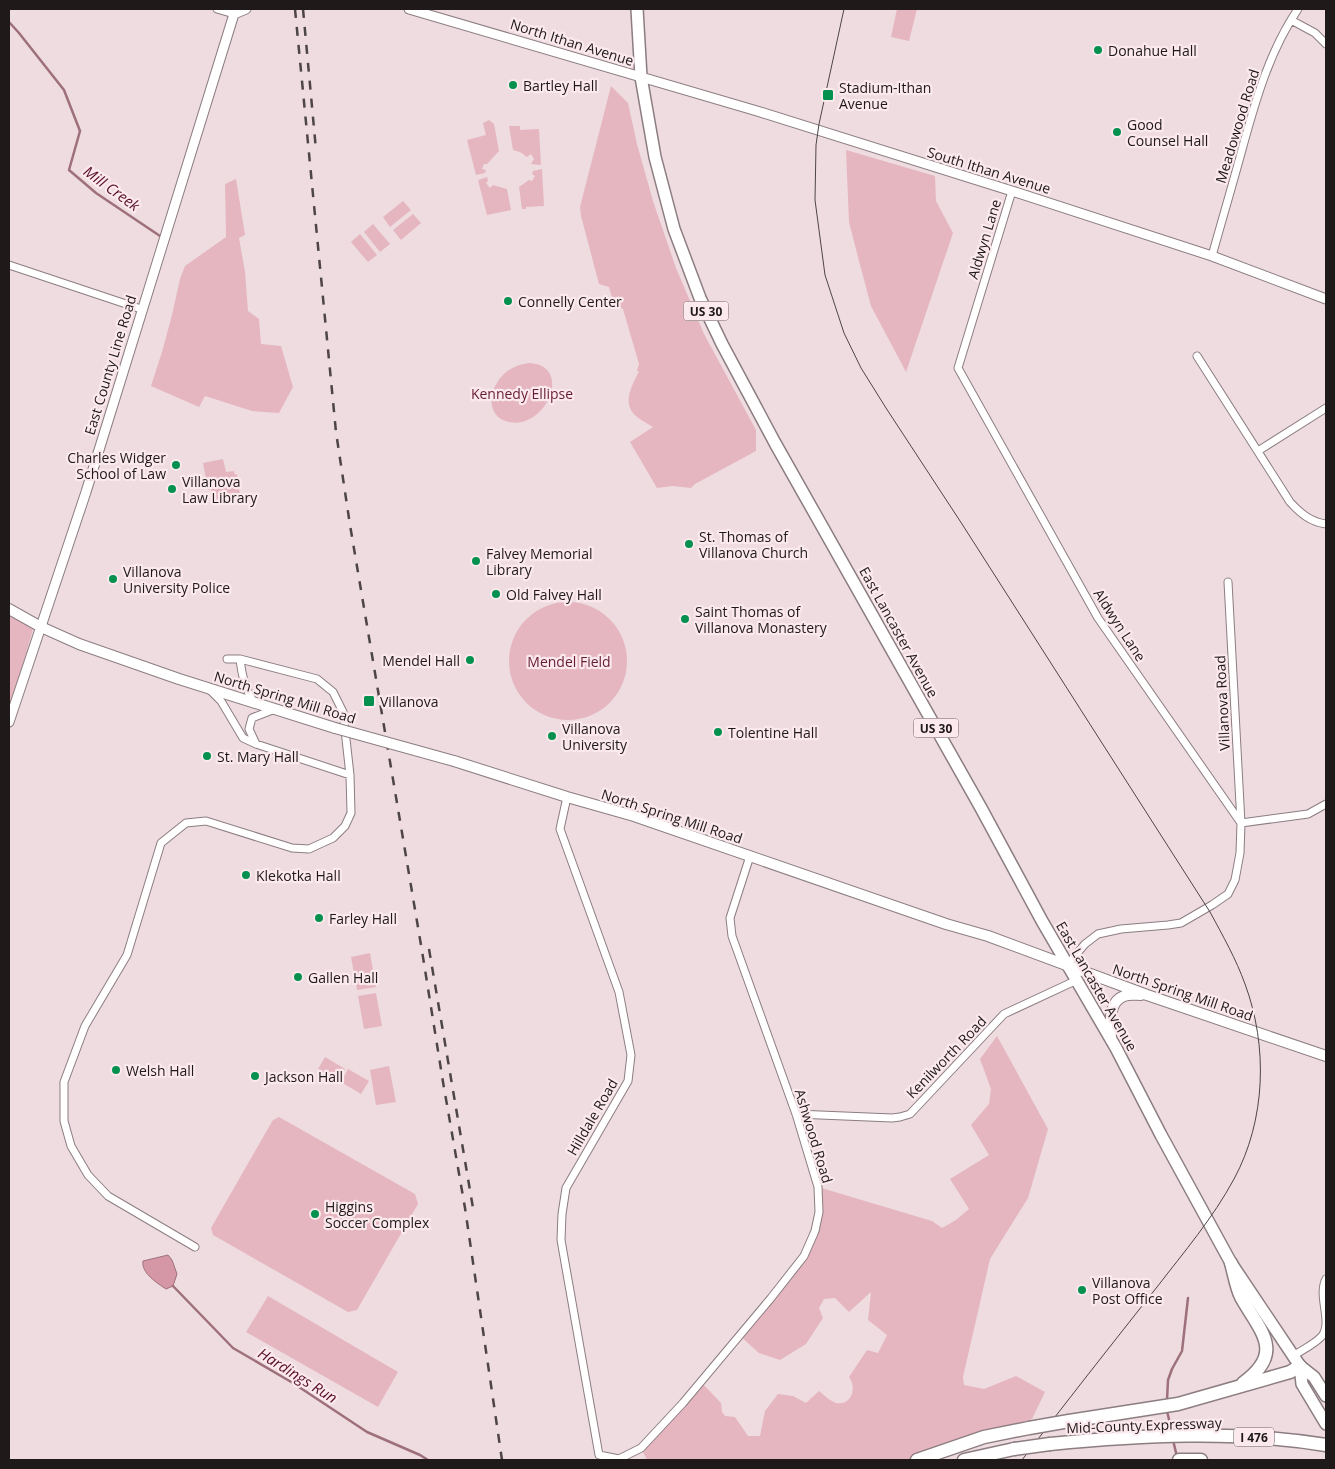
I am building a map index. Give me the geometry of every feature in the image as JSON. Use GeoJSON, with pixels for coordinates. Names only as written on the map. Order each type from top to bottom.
{"type":"FeatureCollection","features":[{"type":"Feature","properties":{"kind":"highway","name":"East Lancaster Avenue"},"geometry":{"type":"LineString","coordinates":[[637,9],[641,77],[655,157],[674,228],[700,298],[722,344],[775,444],[981,808],[1067,965],[1112,1040],[1231,1263],[1296,1361],[1314,1377],[1326,1396]]}},
{"type":"Feature","properties":{"kind":"highway"},"geometry":{"type":"LineString","coordinates":[[1231,1263],[1240,1294],[1264,1334],[1267,1345],[1259,1370],[1237,1387]]}},
{"type":"Feature","properties":{"kind":"highway","name":"East Lancaster Avenue"},"geometry":{"type":"LineString","coordinates":[[1296,1361],[1302,1384],[1326,1424]]}},
{"type":"Feature","properties":{"kind":"highway"},"geometry":{"type":"LineString","coordinates":[[917,1460],[984,1437],[1069,1420],[1178,1404],[1290,1372],[1296,1361]]}},
{"type":"Feature","properties":{"kind":"highway","name":"Mid-County Expressway"},"geometry":{"type":"LineString","coordinates":[[964,1460],[1014,1449],[1050,1444],[1151,1437],[1237,1436],[1324,1444]]}},
{"type":"Feature","properties":{"kind":"highway"},"geometry":{"type":"LineString","coordinates":[[1179,1460],[1201,1460]]}},
{"type":"Feature","properties":{"kind":"main road","name":"North Spring Mill Road"},"geometry":{"type":"LineString","coordinates":[[9,609],[41,628],[79,644],[203,687],[634,816],[946,924],[988,936],[1147,995],[1326,1056]]}},
{"type":"Feature","properties":{"kind":"main road"},"geometry":{"type":"LineString","coordinates":[[1112,1040],[1111,1014],[1114,1004],[1123,996],[1147,995]]}},
{"type":"Feature","properties":{"kind":"street"},"geometry":{"type":"LineString","coordinates":[[217,9],[234,14],[246,9]]}},
{"type":"Feature","properties":{"kind":"street","name":"North Ithan Avenue"},"geometry":{"type":"LineString","coordinates":[[409,9],[641,77]]}},
{"type":"Feature","properties":{"kind":"street","name":"Meadowood Road"},"geometry":{"type":"LineString","coordinates":[[1212,256],[1257,98],[1272,57],[1298,9]]}},
{"type":"Feature","properties":{"kind":"street","name":"East County Line Road"},"geometry":{"type":"LineString","coordinates":[[9,722],[86,492],[141,309],[234,14]]}},
{"type":"Feature","properties":{"kind":"street"},"geometry":{"type":"LineString","coordinates":[[1291,20],[1315,33],[1326,44]]}},
{"type":"Feature","properties":{"kind":"street","name":"South Ithan Avenue"},"geometry":{"type":"LineString","coordinates":[[641,77],[1012,191],[1212,256],[1326,299]]}},
{"type":"Feature","properties":{"kind":"street","name":"Aldwyn Lane"},"geometry":{"type":"LineString","coordinates":[[1012,191],[958,368],[1098,618],[1240,823]]}},
{"type":"Feature","properties":{"kind":"street"},"geometry":{"type":"LineString","coordinates":[[9,264],[141,309]]}},
{"type":"Feature","properties":{"kind":"street"},"geometry":{"type":"LineString","coordinates":[[1197,356],[1290,502],[1297,510],[1311,520],[1326,524]]}},
{"type":"Feature","properties":{"kind":"street"},"geometry":{"type":"LineString","coordinates":[[1258,451],[1326,408]]}},
{"type":"Feature","properties":{"kind":"street","name":"Villanova Road"},"geometry":{"type":"LineString","coordinates":[[1228,582],[1240,823]]}},
{"type":"Feature","properties":{"kind":"street"},"geometry":{"type":"LineString","coordinates":[[196,1247],[108,1196],[88,1174],[71,1146],[64,1122],[64,1082],[85,1026],[127,955],[161,843],[186,823],[206,821],[292,848],[309,850],[333,838],[345,826],[351,813],[350,775],[343,712],[333,692],[317,679],[240,659],[227,659]]}},
{"type":"Feature","properties":{"kind":"street"},"geometry":{"type":"LineString","coordinates":[[240,659],[242,678],[254,703]]}},
{"type":"Feature","properties":{"kind":"street"},"geometry":{"type":"LineString","coordinates":[[203,687],[213,692],[221,701],[243,738],[350,775]]}},
{"type":"Feature","properties":{"kind":"street"},"geometry":{"type":"LineString","coordinates":[[256,744],[249,729],[252,718],[275,709]]}},
{"type":"Feature","properties":{"kind":"street","name":"Hilldale Road"},"geometry":{"type":"LineString","coordinates":[[567,797],[560,829],[619,992],[631,1055],[628,1081],[566,1188],[562,1214],[561,1240],[598,1455]]}},
{"type":"Feature","properties":{"kind":"street"},"geometry":{"type":"LineString","coordinates":[[1067,965],[1085,944],[1098,934],[1121,929],[1168,926],[1181,923],[1228,894],[1235,880],[1240,853],[1240,823],[1308,814],[1326,804]]}},
{"type":"Feature","properties":{"kind":"street","name":"Ashwood Road"},"geometry":{"type":"LineString","coordinates":[[598,1455],[618,1459],[641,1448],[683,1403],[804,1256],[815,1231],[819,1212],[818,1187],[796,1114],[732,936],[730,918],[750,856]]}},
{"type":"Feature","properties":{"kind":"street","name":"Kenilworth Road"},"geometry":{"type":"LineString","coordinates":[[796,1114],[892,1118],[910,1114],[1004,1014],[1077,980]]}},
{"type":"Feature","properties":{"kind":"street"},"geometry":{"type":"LineString","coordinates":[[1296,1361],[1324,1334],[1323,1289],[1326,1279]]}},
{"type":"Feature","properties":{"kind":"green space"},"geometry":{"type":"Polygon","coordinates":[[[897,9],[917,9],[909,41],[891,37],[897,9]]]}},
{"type":"Feature","properties":{"kind":"green space"},"geometry":{"type":"Polygon","coordinates":[[[611,86],[628,103],[653,201],[676,268],[704,334],[756,430],[756,451],[691,488],[673,486],[657,488],[630,442],[653,427],[635,415],[629,405],[629,395],[639,371],[637,371],[639,364],[623,309],[613,301],[609,287],[599,284],[581,216],[580,207],[611,86]]]}},
{"type":"Feature","properties":{"kind":"green space"},"geometry":{"type":"Polygon","coordinates":[[[489,120],[494,124],[499,151],[487,164],[484,164],[482,169],[486,170],[485,173],[476,175],[467,140],[486,135],[483,123],[489,120]]]}},
{"type":"Feature","properties":{"kind":"green space"},"geometry":{"type":"Polygon","coordinates":[[[509,126],[520,126],[520,130],[539,129],[541,165],[531,164],[534,159],[531,154],[527,157],[513,150],[509,126]]]}},
{"type":"Feature","properties":{"kind":"green space"},"geometry":{"type":"Polygon","coordinates":[[[846,150],[935,176],[936,201],[953,233],[906,372],[871,306],[849,222],[846,150]]]}},
{"type":"Feature","properties":{"kind":"green space"},"geometry":{"type":"Polygon","coordinates":[[[542,169],[544,206],[522,209],[519,187],[529,180],[532,181],[535,176],[532,174],[533,171],[542,169]]]}},
{"type":"Feature","properties":{"kind":"green space"},"geometry":{"type":"Polygon","coordinates":[[[487,177],[488,181],[486,183],[490,188],[493,185],[507,189],[511,210],[487,215],[478,180],[487,177]]]}},
{"type":"Feature","properties":{"kind":"green space"},"geometry":{"type":"Polygon","coordinates":[[[236,179],[245,235],[239,238],[245,272],[248,311],[259,319],[261,344],[281,346],[293,387],[279,413],[252,411],[205,396],[199,407],[151,386],[185,266],[226,237],[225,184],[236,179]]]}},
{"type":"Feature","properties":{"kind":"green space"},"geometry":{"type":"Polygon","coordinates":[[[403,201],[411,210],[390,227],[383,217],[403,201]]]}},
{"type":"Feature","properties":{"kind":"green space"},"geometry":{"type":"Polygon","coordinates":[[[413,214],[421,223],[401,240],[393,230],[413,214]]]}},
{"type":"Feature","properties":{"kind":"green space"},"geometry":{"type":"Polygon","coordinates":[[[373,224],[390,244],[380,252],[364,232],[373,224]]]}},
{"type":"Feature","properties":{"kind":"green space"},"geometry":{"type":"Polygon","coordinates":[[[360,234],[377,255],[368,262],[351,242],[360,234]]]}},
{"type":"Feature","properties":{"kind":"green space","name":"Kennedy Ellipse"},"geometry":{"type":"Polygon","coordinates":[[[529,363],[543,366],[550,374],[552,385],[550,396],[534,416],[522,422],[509,422],[501,419],[495,414],[492,407],[493,393],[496,385],[508,371],[516,366],[529,363]]]}},
{"type":"Feature","properties":{"kind":"green space"},"geometry":{"type":"Polygon","coordinates":[[[223,459],[226,472],[234,471],[235,475],[237,474],[241,501],[217,505],[217,503],[214,504],[211,489],[208,490],[203,463],[223,459]]]}},
{"type":"Feature","properties":{"kind":"green space","name":"Mendel Field"},"geometry":{"type":"Polygon","coordinates":[[[568,602],[580,603],[591,607],[610,619],[622,638],[626,649],[626,673],[622,684],[610,703],[591,715],[580,719],[568,720],[556,719],[545,715],[526,703],[514,684],[510,673],[509,661],[510,649],[514,638],[526,619],[545,607],[556,603],[568,602]]]}},
{"type":"Feature","properties":{"kind":"green space"},"geometry":{"type":"Polygon","coordinates":[[[9,615],[33,629],[9,715],[9,615]]]}},
{"type":"Feature","properties":{"kind":"green space"},"geometry":{"type":"Polygon","coordinates":[[[370,953],[376,987],[357,990],[351,957],[370,953]]]}},
{"type":"Feature","properties":{"kind":"green space"},"geometry":{"type":"Polygon","coordinates":[[[376,993],[382,1026],[364,1029],[358,996],[376,993]]]}},
{"type":"Feature","properties":{"kind":"green space"},"geometry":{"type":"Polygon","coordinates":[[[997,1036],[1048,1129],[1028,1198],[990,1259],[963,1377],[964,1385],[984,1389],[1016,1376],[1045,1392],[1032,1419],[915,1460],[647,1460],[641,1448],[701,1382],[721,1403],[722,1412],[725,1416],[735,1417],[748,1436],[760,1436],[765,1411],[778,1394],[793,1396],[806,1403],[819,1391],[836,1403],[846,1402],[849,1399],[852,1395],[853,1386],[849,1377],[867,1350],[878,1353],[887,1335],[868,1320],[871,1292],[849,1312],[835,1298],[824,1299],[819,1308],[823,1318],[806,1344],[780,1360],[759,1353],[740,1336],[804,1256],[815,1231],[818,1187],[932,1221],[942,1228],[956,1220],[969,1209],[950,1179],[989,1155],[971,1125],[989,1104],[991,1089],[980,1059],[997,1036]]]}},
{"type":"Feature","properties":{"kind":"green space"},"geometry":{"type":"Polygon","coordinates":[[[325,1057],[345,1069],[338,1080],[318,1069],[325,1057]]]}},
{"type":"Feature","properties":{"kind":"green space"},"geometry":{"type":"Polygon","coordinates":[[[389,1066],[396,1102],[376,1105],[370,1070],[389,1066]]]}},
{"type":"Feature","properties":{"kind":"green space"},"geometry":{"type":"Polygon","coordinates":[[[348,1069],[369,1081],[361,1094],[341,1082],[348,1069]]]}},
{"type":"Feature","properties":{"kind":"green space","name":"Higgins Soccer Complex"},"geometry":{"type":"Polygon","coordinates":[[[279,1117],[415,1194],[418,1204],[357,1310],[348,1312],[213,1235],[211,1228],[273,1120],[279,1117]]]}},
{"type":"Feature","properties":{"kind":"green space"},"geometry":{"type":"Polygon","coordinates":[[[268,1296],[398,1372],[378,1407],[246,1332],[268,1296]]]}},
{"type":"Feature","properties":{"kind":"shaded area"},"geometry":{"type":"Polygon","coordinates":[[[168,1255],[177,1274],[173,1286],[166,1289],[147,1274],[144,1270],[143,1261],[168,1255]]]}},
{"type":"Feature","properties":{"kind":"waterway","name":"Mill Creek"},"geometry":{"type":"LineString","coordinates":[[9,22],[64,90],[80,131],[69,170],[96,193],[160,236]]}},
{"type":"Feature","properties":{"kind":"waterway","name":"Hardings Run"},"geometry":{"type":"LineString","coordinates":[[173,1286],[233,1348],[293,1383],[367,1432],[428,1460]]}},
{"type":"Feature","properties":{"kind":"waterway"},"geometry":{"type":"LineString","coordinates":[[1167,1400],[1168,1380],[1182,1351],[1188,1298]]}},
{"type":"Feature","properties":{"kind":"waterway"},"geometry":{"type":"LineString","coordinates":[[1167,1411],[1172,1432]]}},
{"type":"Feature","properties":{"kind":"waterway"},"geometry":{"type":"LineString","coordinates":[[1173,1440],[1177,1457]]}},
{"type":"Feature","properties":{"kind":"tram line"},"geometry":{"type":"LineString","coordinates":[[844,9],[819,124],[816,145],[815,200],[825,275],[844,333],[861,368],[886,408],[1210,912],[1245,984],[1257,1032],[1260,1057],[1258,1108],[1245,1156],[1234,1179],[1198,1234],[1022,1460]]}},
{"type":"Feature","properties":{"kind":"railway"},"geometry":{"type":"LineString","coordinates":[[295,9],[336,432],[465,1208],[502,1460]]}},
{"type":"Feature","properties":{"kind":"railway"},"geometry":{"type":"LineString","coordinates":[[303,9],[316,150]]}},
{"type":"Feature","properties":{"kind":"railway"},"geometry":{"type":"LineString","coordinates":[[429,949],[473,1208]]}},
{"type":"Feature","properties":{"kind":"place","name":"Donahue Hall"},"geometry":{"type":"Point","coordinates":[1098,50]}},
{"type":"Feature","properties":{"kind":"place","name":"Bartley Hall"},"geometry":{"type":"Point","coordinates":[513,85]}},
{"type":"Feature","properties":{"kind":"place","name":"Stadium-Ithan Avenue"},"geometry":{"type":"Point","coordinates":[828,95]}},
{"type":"Feature","properties":{"kind":"place","name":"Good Counsel Hall"},"geometry":{"type":"Point","coordinates":[1117,132]}},
{"type":"Feature","properties":{"kind":"place","name":"Connelly Center"},"geometry":{"type":"Point","coordinates":[508,301]}},
{"type":"Feature","properties":{"kind":"place","name":"Charles Widger School of Law"},"geometry":{"type":"Point","coordinates":[176,465]}},
{"type":"Feature","properties":{"kind":"place","name":"Villanova Law Library"},"geometry":{"type":"Point","coordinates":[172,489]}},
{"type":"Feature","properties":{"kind":"place","name":"St. Thomas of Villanova Church"},"geometry":{"type":"Point","coordinates":[689,544]}},
{"type":"Feature","properties":{"kind":"place","name":"Falvey Memorial Library"},"geometry":{"type":"Point","coordinates":[476,561]}},
{"type":"Feature","properties":{"kind":"place","name":"Villanova University Police"},"geometry":{"type":"Point","coordinates":[113,579]}},
{"type":"Feature","properties":{"kind":"place","name":"Old Falvey Hall"},"geometry":{"type":"Point","coordinates":[496,594]}},
{"type":"Feature","properties":{"kind":"place","name":"Saint Thomas of Villanova Monastery"},"geometry":{"type":"Point","coordinates":[685,619]}},
{"type":"Feature","properties":{"kind":"place","name":"Mendel Hall"},"geometry":{"type":"Point","coordinates":[470,660]}},
{"type":"Feature","properties":{"kind":"place","name":"Villanova"},"geometry":{"type":"Point","coordinates":[369,701]}},
{"type":"Feature","properties":{"kind":"place","name":"Tolentine Hall"},"geometry":{"type":"Point","coordinates":[718,732]}},
{"type":"Feature","properties":{"kind":"place","name":"Villanova University"},"geometry":{"type":"Point","coordinates":[552,736]}},
{"type":"Feature","properties":{"kind":"place","name":"St. Mary Hall"},"geometry":{"type":"Point","coordinates":[207,756]}},
{"type":"Feature","properties":{"kind":"place","name":"Klekotka Hall"},"geometry":{"type":"Point","coordinates":[246,875]}},
{"type":"Feature","properties":{"kind":"place","name":"Farley Hall"},"geometry":{"type":"Point","coordinates":[319,918]}},
{"type":"Feature","properties":{"kind":"place","name":"Gallen Hall"},"geometry":{"type":"Point","coordinates":[298,977]}},
{"type":"Feature","properties":{"kind":"place","name":"Welsh Hall"},"geometry":{"type":"Point","coordinates":[116,1070]}},
{"type":"Feature","properties":{"kind":"place","name":"Jackson Hall"},"geometry":{"type":"Point","coordinates":[255,1076]}},
{"type":"Feature","properties":{"kind":"place","name":"Higgins Soccer Complex"},"geometry":{"type":"Point","coordinates":[315,1214]}},
{"type":"Feature","properties":{"kind":"place","name":"Villanova Post Office"},"geometry":{"type":"Point","coordinates":[1082,1290]}}]}
